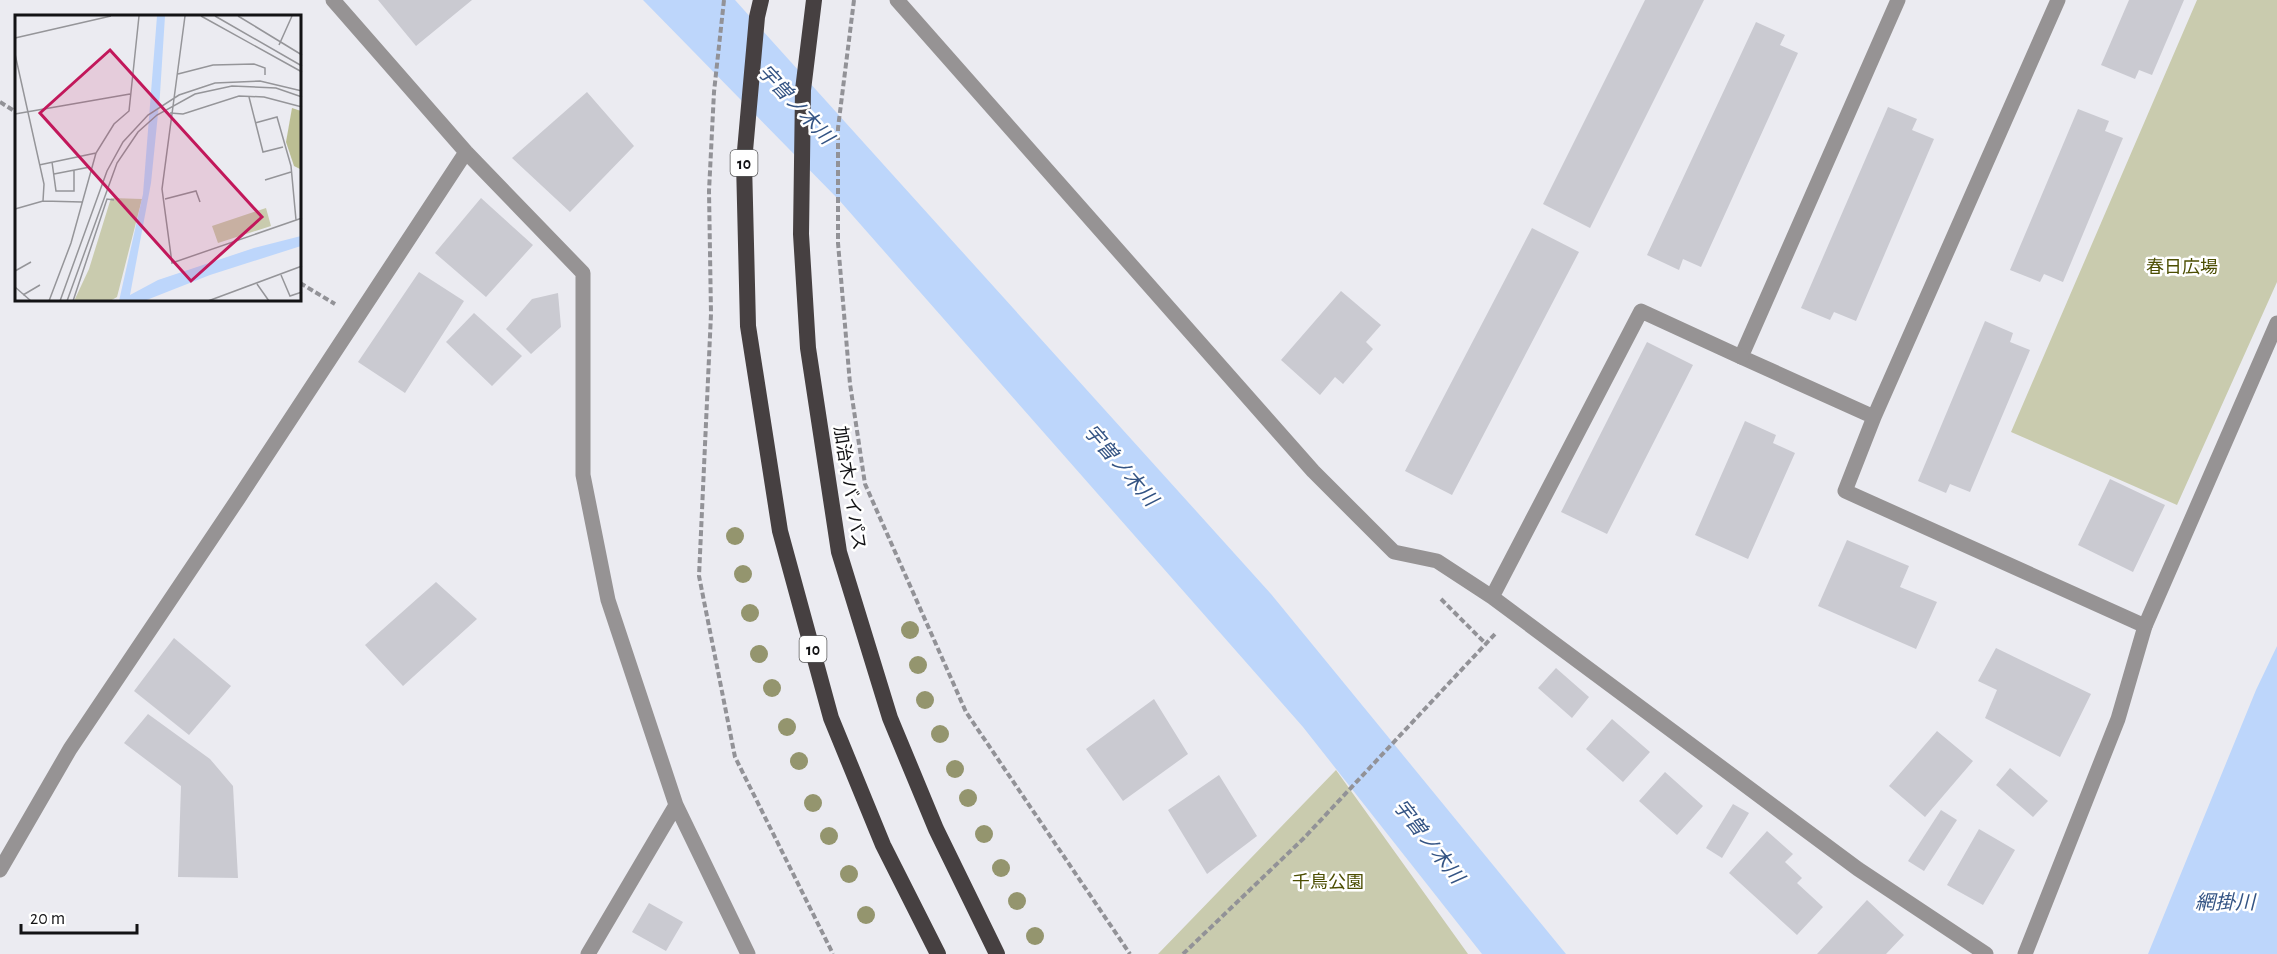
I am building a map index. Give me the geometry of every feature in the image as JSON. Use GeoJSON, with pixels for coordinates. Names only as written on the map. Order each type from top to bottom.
{"type":"FeatureCollection","features":[{"type":"Feature","properties":{"kind":"highway","name":"10"},"geometry":{"type":"LineString","coordinates":[[760,0],[744,162],[748,326],[780,531],[831,718],[883,845],[938,954]]}},
{"type":"Feature","properties":{"kind":"highway","name":"加治木バイパス"},"geometry":{"type":"LineString","coordinates":[[814,0],[803,90],[801,223],[808,348],[839,552],[890,718],[936,829],[997,954]]}},
{"type":"Feature","properties":{"kind":"street"},"geometry":{"type":"LineString","coordinates":[[333,0],[466,152],[583,273],[583,475],[608,600],[676,805],[745,952]]}},
{"type":"Feature","properties":{"kind":"street"},"geometry":{"type":"LineString","coordinates":[[897,0],[1313,471],[1394,552],[1437,561],[1492,597],[1858,869],[1986,954]]}},
{"type":"Feature","properties":{"kind":"street"},"geometry":{"type":"LineString","coordinates":[[1741,357],[1898,0]]}},
{"type":"Feature","properties":{"kind":"street"},"geometry":{"type":"LineString","coordinates":[[2058,0],[1874,417],[1845,491],[2145,626]]}},
{"type":"Feature","properties":{"kind":"street"},"geometry":{"type":"LineString","coordinates":[[0,870],[70,749],[466,152]]}},
{"type":"Feature","properties":{"kind":"street"},"geometry":{"type":"LineString","coordinates":[[1492,597],[1641,311],[1874,417]]}},
{"type":"Feature","properties":{"kind":"street"},"geometry":{"type":"LineString","coordinates":[[2025,954],[2118,719],[2145,626],[2277,323]]}},
{"type":"Feature","properties":{"kind":"street"},"geometry":{"type":"LineString","coordinates":[[588,954],[676,805]]}},
{"type":"Feature","properties":{"kind":"path"},"geometry":{"type":"LineString","coordinates":[[854,0],[838,128],[838,243],[850,384],[865,484],[966,712],[1130,954]]}},
{"type":"Feature","properties":{"kind":"path"},"geometry":{"type":"LineString","coordinates":[[0,102],[15,110]]}},
{"type":"Feature","properties":{"kind":"path"},"geometry":{"type":"LineString","coordinates":[[302,284],[358,318]]}},
{"type":"Feature","properties":{"kind":"path"},"geometry":{"type":"LineString","coordinates":[[711,314],[699,576],[735,757],[833,954]]}},
{"type":"Feature","properties":{"kind":"path"},"geometry":{"type":"LineString","coordinates":[[1183,954],[1304,838],[1474,658]]}},
{"type":"Feature","properties":{"kind":"green space","name":"春日広場"},"geometry":{"type":"Polygon","coordinates":[[[2197,0],[2277,0],[2277,282],[2177,505],[2011,432],[2197,0]]]}},
{"type":"Feature","properties":{"kind":"green space","name":"千鳥公園"},"geometry":{"type":"Polygon","coordinates":[[[1336,770],[1468,954],[1158,954],[1336,770]]]}},
{"type":"Feature","properties":{"kind":"water","name":"宇曽ノ木川"},"geometry":{"type":"Polygon","coordinates":[[[643,0],[735,0],[1271,594],[1566,954],[1482,954],[1303,727],[839,200],[643,0]]]}},
{"type":"Feature","properties":{"kind":"water","name":"網掛川"},"geometry":{"type":"Polygon","coordinates":[[[2277,646],[2277,954],[2148,954],[2256,690],[2277,646]]]}},
{"type":"Feature","properties":{"kind":"building"},"geometry":{"type":"Polygon","coordinates":[[[378,0],[472,0],[416,46],[378,0]]]}},
{"type":"Feature","properties":{"kind":"building"},"geometry":{"type":"Polygon","coordinates":[[[1645,0],[1704,0],[1590,228],[1543,204],[1645,0]]]}},
{"type":"Feature","properties":{"kind":"building"},"geometry":{"type":"Polygon","coordinates":[[[2129,0],[2184,0],[2152,75],[2139,70],[2135,79],[2101,65],[2129,0]]]}},
{"type":"Feature","properties":{"kind":"building"},"geometry":{"type":"Polygon","coordinates":[[[1756,22],[1785,35],[1780,45],[1798,53],[1701,267],[1683,259],[1679,270],[1647,255],[1756,22]]]}},
{"type":"Feature","properties":{"kind":"building"},"geometry":{"type":"Polygon","coordinates":[[[587,92],[634,146],[570,212],[512,158],[587,92]]]}},
{"type":"Feature","properties":{"kind":"building"},"geometry":{"type":"Polygon","coordinates":[[[1888,107],[1917,119],[1912,130],[1934,139],[1856,321],[1834,312],[1830,320],[1801,308],[1888,107]]]}},
{"type":"Feature","properties":{"kind":"building"},"geometry":{"type":"Polygon","coordinates":[[[2078,109],[2109,121],[2105,131],[2123,138],[2063,282],[2044,274],[2040,282],[2010,270],[2078,109]]]}},
{"type":"Feature","properties":{"kind":"building"},"geometry":{"type":"Polygon","coordinates":[[[481,198],[533,245],[486,297],[435,253],[481,198]]]}},
{"type":"Feature","properties":{"kind":"building"},"geometry":{"type":"Polygon","coordinates":[[[1532,228],[1579,252],[1452,495],[1405,471],[1532,228]]]}},
{"type":"Feature","properties":{"kind":"building"},"geometry":{"type":"Polygon","coordinates":[[[419,272],[464,301],[405,393],[358,362],[419,272]]]}},
{"type":"Feature","properties":{"kind":"building"},"geometry":{"type":"Polygon","coordinates":[[[1341,291],[1381,325],[1366,342],[1373,349],[1343,384],[1335,377],[1320,395],[1281,360],[1341,291]]]}},
{"type":"Feature","properties":{"kind":"building"},"geometry":{"type":"Polygon","coordinates":[[[558,293],[561,327],[531,354],[506,329],[532,299],[558,293]]]}},
{"type":"Feature","properties":{"kind":"building"},"geometry":{"type":"Polygon","coordinates":[[[474,313],[522,356],[492,386],[446,342],[474,313]]]}},
{"type":"Feature","properties":{"kind":"building"},"geometry":{"type":"Polygon","coordinates":[[[1985,321],[2013,333],[2010,342],[2030,350],[1970,492],[1950,484],[1946,493],[1918,481],[1985,321]]]}},
{"type":"Feature","properties":{"kind":"building"},"geometry":{"type":"Polygon","coordinates":[[[1647,342],[1693,365],[1607,534],[1561,512],[1647,342]]]}},
{"type":"Feature","properties":{"kind":"building"},"geometry":{"type":"Polygon","coordinates":[[[1745,421],[1776,435],[1773,443],[1795,453],[1748,559],[1695,535],[1745,421]]]}},
{"type":"Feature","properties":{"kind":"building"},"geometry":{"type":"Polygon","coordinates":[[[2110,479],[2165,505],[2133,572],[2078,545],[2110,479]]]}},
{"type":"Feature","properties":{"kind":"building"},"geometry":{"type":"Polygon","coordinates":[[[1847,540],[1909,566],[1900,587],[1937,602],[1916,649],[1818,606],[1847,540]]]}},
{"type":"Feature","properties":{"kind":"building"},"geometry":{"type":"Polygon","coordinates":[[[436,582],[477,619],[403,686],[365,645],[436,582]]]}},
{"type":"Feature","properties":{"kind":"building"},"geometry":{"type":"Polygon","coordinates":[[[174,638],[231,686],[189,735],[134,691],[174,638]]]}},
{"type":"Feature","properties":{"kind":"building"},"geometry":{"type":"Polygon","coordinates":[[[1996,648],[2091,694],[2060,757],[1985,718],[1997,690],[1978,681],[1996,648]]]}},
{"type":"Feature","properties":{"kind":"building"},"geometry":{"type":"Polygon","coordinates":[[[1556,668],[1589,697],[1572,718],[1538,688],[1556,668]]]}},
{"type":"Feature","properties":{"kind":"building"},"geometry":{"type":"Polygon","coordinates":[[[1154,699],[1188,754],[1123,801],[1086,749],[1154,699]]]}},
{"type":"Feature","properties":{"kind":"building"},"geometry":{"type":"Polygon","coordinates":[[[148,714],[210,759],[233,786],[238,878],[178,877],[181,786],[124,743],[148,714]]]}},
{"type":"Feature","properties":{"kind":"building"},"geometry":{"type":"Polygon","coordinates":[[[1612,719],[1650,752],[1623,782],[1586,749],[1612,719]]]}},
{"type":"Feature","properties":{"kind":"building"},"geometry":{"type":"Polygon","coordinates":[[[1937,731],[1973,761],[1925,817],[1889,786],[1937,731]]]}},
{"type":"Feature","properties":{"kind":"building"},"geometry":{"type":"Polygon","coordinates":[[[2010,768],[2048,801],[2033,817],[1996,785],[2010,768]]]}},
{"type":"Feature","properties":{"kind":"building"},"geometry":{"type":"Polygon","coordinates":[[[1665,772],[1703,806],[1677,835],[1639,801],[1665,772]]]}},
{"type":"Feature","properties":{"kind":"building"},"geometry":{"type":"Polygon","coordinates":[[[1219,775],[1257,836],[1207,874],[1168,810],[1219,775]]]}},
{"type":"Feature","properties":{"kind":"building"},"geometry":{"type":"Polygon","coordinates":[[[1733,804],[1749,813],[1722,858],[1706,848],[1733,804]]]}},
{"type":"Feature","properties":{"kind":"building"},"geometry":{"type":"Polygon","coordinates":[[[1941,810],[1957,820],[1924,871],[1908,861],[1941,810]]]}},
{"type":"Feature","properties":{"kind":"building"},"geometry":{"type":"Polygon","coordinates":[[[1979,829],[2015,850],[1983,905],[1947,885],[1979,829]]]}},
{"type":"Feature","properties":{"kind":"building"},"geometry":{"type":"Polygon","coordinates":[[[1767,831],[1793,854],[1785,862],[1802,878],[1797,883],[1823,907],[1797,935],[1729,873],[1767,831]]]}},
{"type":"Feature","properties":{"kind":"building"},"geometry":{"type":"Polygon","coordinates":[[[1867,900],[1904,935],[1886,954],[1817,954],[1867,900]]]}},
{"type":"Feature","properties":{"kind":"building"},"geometry":{"type":"Polygon","coordinates":[[[649,903],[683,922],[666,951],[632,932],[649,903]]]}}]}
